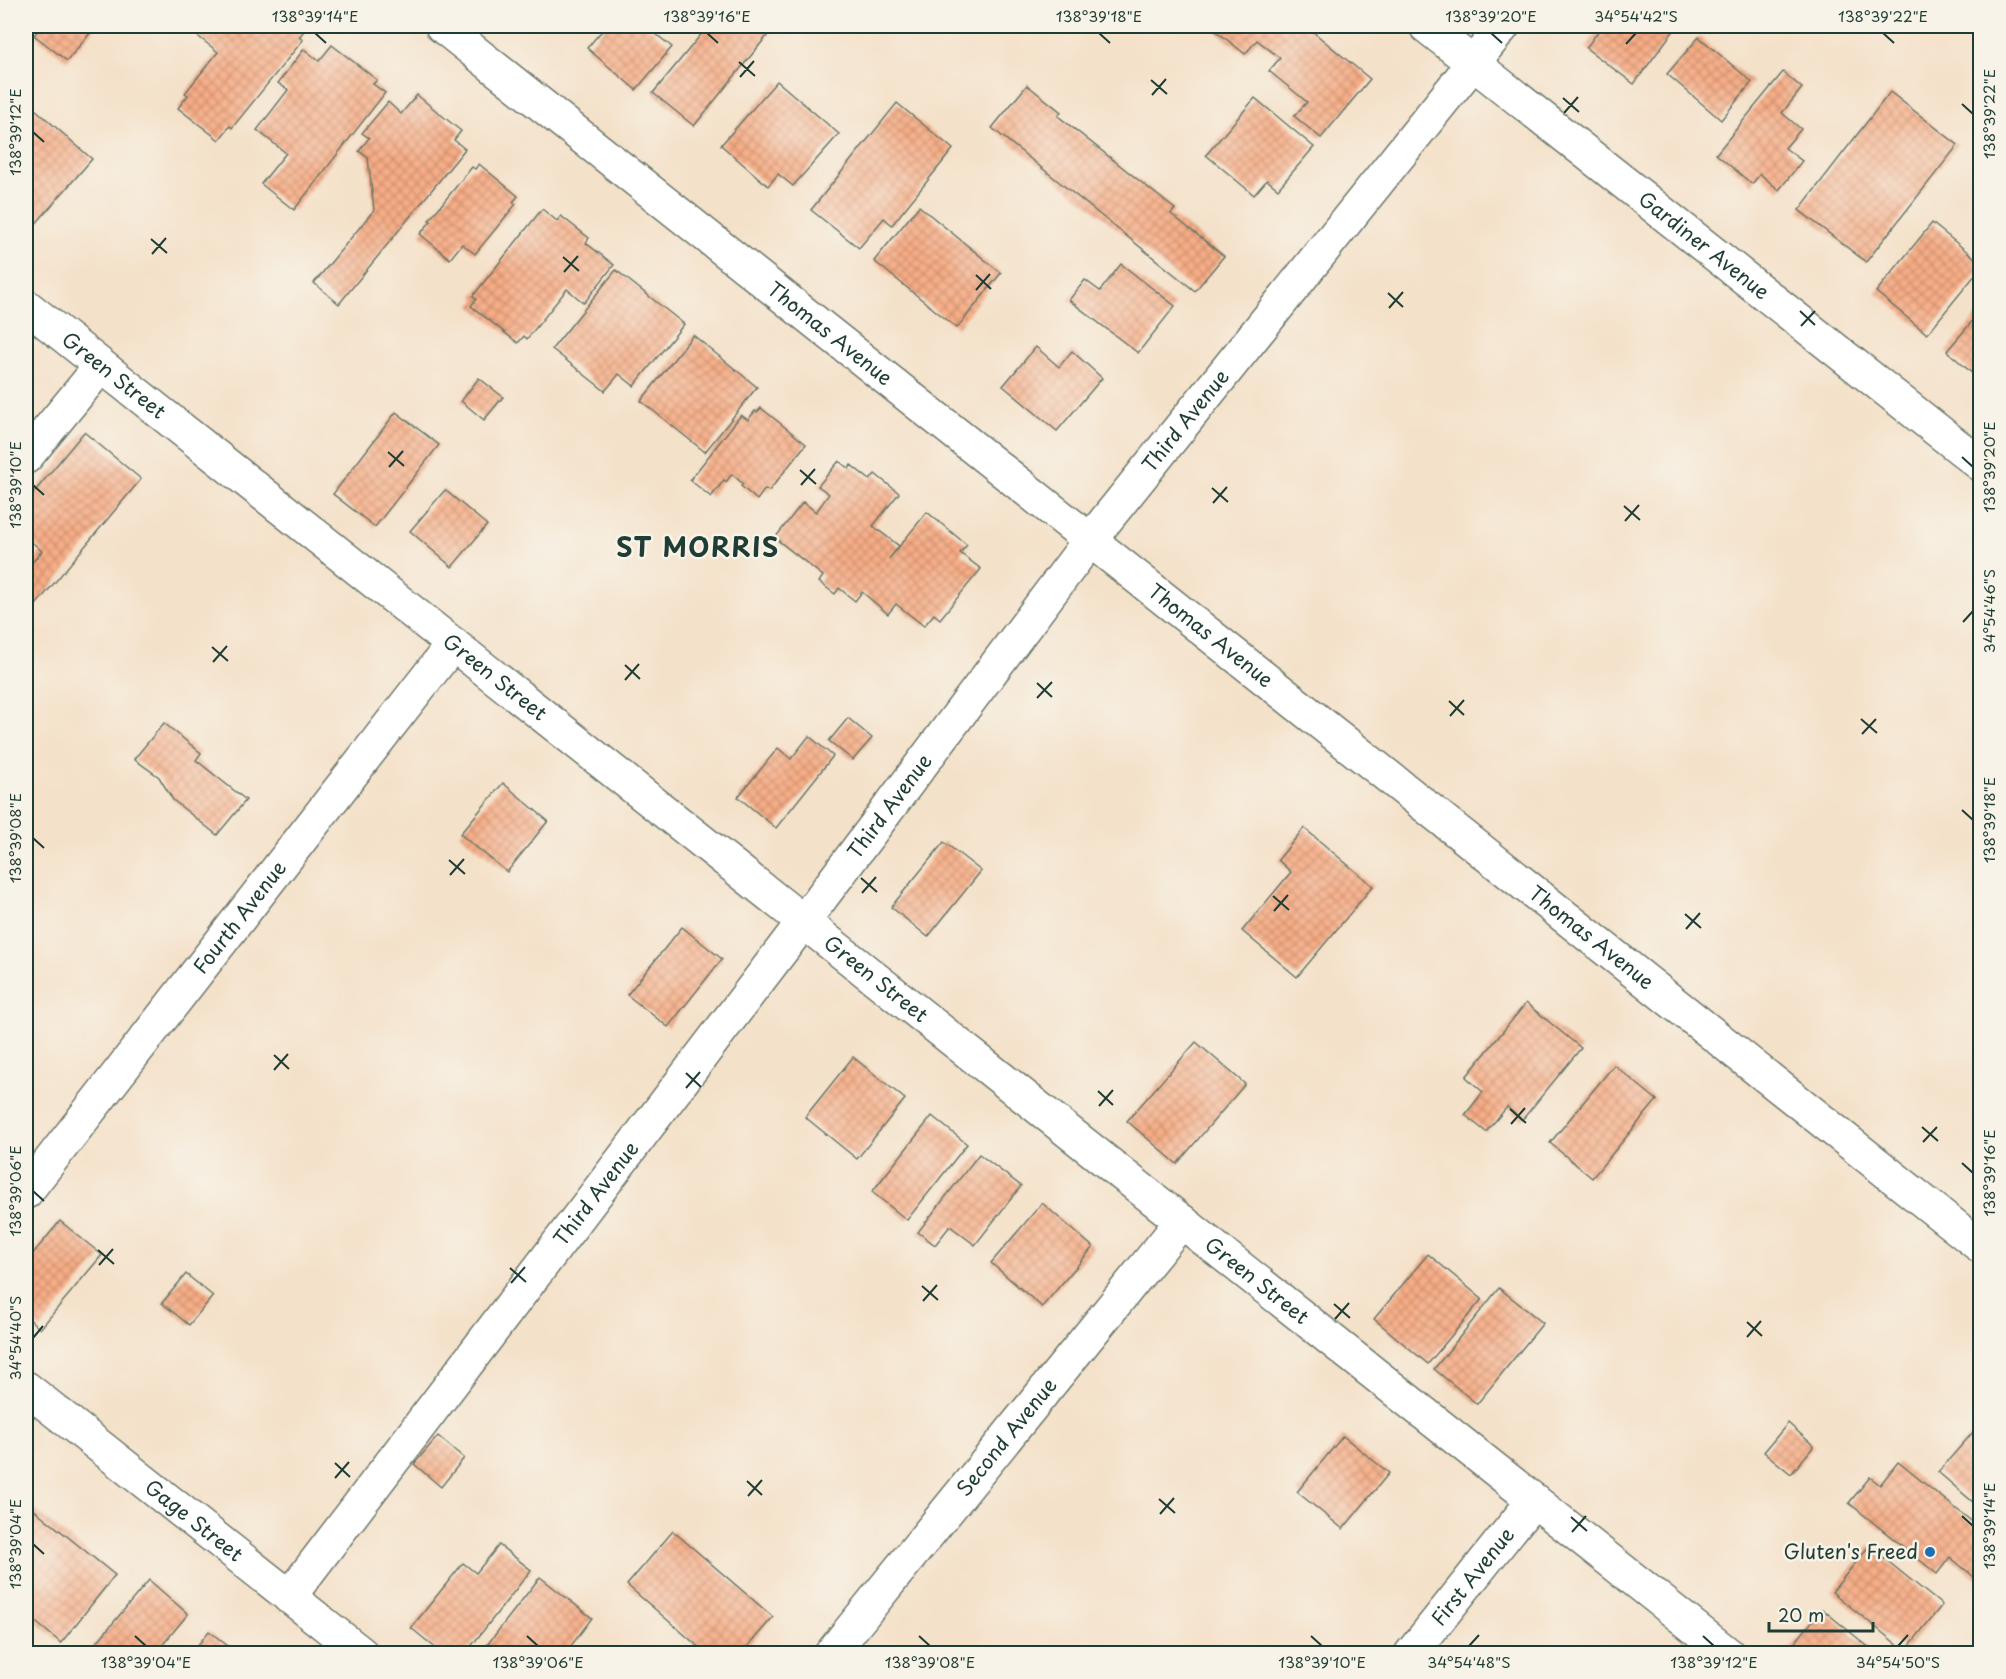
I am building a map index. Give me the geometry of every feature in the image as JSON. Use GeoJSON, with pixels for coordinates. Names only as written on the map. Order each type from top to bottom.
{"type":"FeatureCollection","features":[{"type":"Feature","properties":{"kind":"street","name":"Thomas Avenue"},"geometry":{"type":"LineString","coordinates":[[442,26],[1980,1246]]}},
{"type":"Feature","properties":{"kind":"street","name":"Gardiner Avenue"},"geometry":{"type":"LineString","coordinates":[[1426,26],[1980,464]]}},
{"type":"Feature","properties":{"kind":"street","name":"Third Avenue"},"geometry":{"type":"LineString","coordinates":[[289,1597],[1090,540],[1503,26]]}},
{"type":"Feature","properties":{"kind":"street","name":"Green Street"},"geometry":{"type":"LineString","coordinates":[[26,306],[1728,1653]]}},
{"type":"Feature","properties":{"kind":"street"},"geometry":{"type":"LineString","coordinates":[[26,458],[101,366]]}},
{"type":"Feature","properties":{"kind":"street","name":"Fourth Avenue"},"geometry":{"type":"LineString","coordinates":[[26,1192],[453,644]]}},
{"type":"Feature","properties":{"kind":"street","name":"Second Avenue"},"geometry":{"type":"LineString","coordinates":[[831,1653],[1182,1221]]}},
{"type":"Feature","properties":{"kind":"street","name":"Gage Street"},"geometry":{"type":"LineString","coordinates":[[26,1388],[362,1653]]}},
{"type":"Feature","properties":{"kind":"street","name":"First Avenue"},"geometry":{"type":"LineString","coordinates":[[1412,1653],[1534,1500]]}},
{"type":"Feature","properties":{"kind":"building"},"geometry":{"type":"Polygon","coordinates":[[[42,26],[96,26],[67,61],[34,35],[42,26]]]}},
{"type":"Feature","properties":{"kind":"building"},"geometry":{"type":"Polygon","coordinates":[[[202,26],[307,27],[299,37],[303,40],[232,128],[230,126],[219,140],[178,108],[188,95],[185,93],[218,52],[195,34],[202,26]]]}},
{"type":"Feature","properties":{"kind":"building"},"geometry":{"type":"Polygon","coordinates":[[[606,26],[646,26],[672,47],[636,90],[587,48],[606,26]]]}},
{"type":"Feature","properties":{"kind":"building"},"geometry":{"type":"Polygon","coordinates":[[[708,26],[775,26],[694,126],[653,93],[708,26]]]}},
{"type":"Feature","properties":{"kind":"building"},"geometry":{"type":"Polygon","coordinates":[[[1210,26],[1306,26],[1370,79],[1321,138],[1294,116],[1307,102],[1269,71],[1280,58],[1257,40],[1245,54],[1210,26]]]}},
{"type":"Feature","properties":{"kind":"building"},"geometry":{"type":"Polygon","coordinates":[[[1602,26],[1677,26],[1634,84],[1586,48],[1602,26]]]}},
{"type":"Feature","properties":{"kind":"building"},"geometry":{"type":"Polygon","coordinates":[[[1699,37],[1752,82],[1721,120],[1667,74],[1699,37]]]}},
{"type":"Feature","properties":{"kind":"building"},"geometry":{"type":"Polygon","coordinates":[[[332,45],[377,80],[373,84],[385,93],[294,210],[261,184],[286,153],[257,130],[288,90],[278,83],[304,49],[319,61],[332,45]]]}},
{"type":"Feature","properties":{"kind":"building"},"geometry":{"type":"Polygon","coordinates":[[[1783,72],[1802,88],[1782,113],[1801,129],[1785,148],[1802,161],[1779,190],[1760,174],[1752,184],[1716,154],[1783,72]]]}},
{"type":"Feature","properties":{"kind":"building"},"geometry":{"type":"Polygon","coordinates":[[[777,81],[839,134],[793,186],[778,174],[768,186],[721,145],[777,81]]]}},
{"type":"Feature","properties":{"kind":"building"},"geometry":{"type":"Polygon","coordinates":[[[1027,85],[1061,112],[1058,116],[1175,209],[1171,214],[1224,256],[1195,291],[992,128],[1027,85]]]}},
{"type":"Feature","properties":{"kind":"building"},"geometry":{"type":"Polygon","coordinates":[[[1890,92],[1958,145],[1866,262],[1799,210],[1890,92]]]}},
{"type":"Feature","properties":{"kind":"building"},"geometry":{"type":"Polygon","coordinates":[[[417,95],[461,131],[454,140],[465,149],[339,304],[314,283],[374,210],[368,158],[359,151],[369,138],[362,133],[388,102],[401,114],[417,95]]]}},
{"type":"Feature","properties":{"kind":"building"},"geometry":{"type":"Polygon","coordinates":[[[1255,98],[1314,147],[1278,189],[1267,180],[1254,195],[1206,155],[1255,98]]]}},
{"type":"Feature","properties":{"kind":"building"},"geometry":{"type":"Polygon","coordinates":[[[897,103],[953,149],[892,225],[884,218],[859,248],[811,210],[897,103]]]}},
{"type":"Feature","properties":{"kind":"building"},"geometry":{"type":"Polygon","coordinates":[[[35,109],[92,159],[26,235],[26,120],[35,109]]]}},
{"type":"Feature","properties":{"kind":"building"},"geometry":{"type":"Polygon","coordinates":[[[479,164],[518,196],[513,202],[516,204],[475,254],[462,244],[450,259],[420,234],[472,167],[475,169],[479,164]]]}},
{"type":"Feature","properties":{"kind":"building"},"geometry":{"type":"Polygon","coordinates":[[[919,206],[1001,273],[957,328],[874,261],[919,206]]]}},
{"type":"Feature","properties":{"kind":"building"},"geometry":{"type":"Polygon","coordinates":[[[542,209],[557,221],[561,216],[589,238],[586,243],[614,265],[584,303],[567,289],[527,339],[524,336],[518,343],[471,306],[476,299],[473,296],[542,209]]]}},
{"type":"Feature","properties":{"kind":"building"},"geometry":{"type":"Polygon","coordinates":[[[1932,223],[1980,262],[1980,269],[1927,334],[1876,292],[1932,223]]]}},
{"type":"Feature","properties":{"kind":"building"},"geometry":{"type":"Polygon","coordinates":[[[1121,264],[1175,306],[1138,353],[1069,300],[1085,280],[1100,291],[1121,264]]]}},
{"type":"Feature","properties":{"kind":"building"},"geometry":{"type":"Polygon","coordinates":[[[616,270],[684,324],[634,386],[619,374],[605,391],[552,349],[616,270]]]}},
{"type":"Feature","properties":{"kind":"building"},"geometry":{"type":"Polygon","coordinates":[[[1980,312],[1980,380],[1947,351],[1980,312]]]}},
{"type":"Feature","properties":{"kind":"building"},"geometry":{"type":"Polygon","coordinates":[[[693,335],[757,387],[705,452],[641,401],[693,335]]]}},
{"type":"Feature","properties":{"kind":"building"},"geometry":{"type":"Polygon","coordinates":[[[1036,347],[1059,367],[1072,351],[1102,378],[1057,431],[1003,386],[1036,347]]]}},
{"type":"Feature","properties":{"kind":"building"},"geometry":{"type":"Polygon","coordinates":[[[479,378],[503,397],[484,420],[461,401],[479,378]]]}},
{"type":"Feature","properties":{"kind":"building"},"geometry":{"type":"Polygon","coordinates":[[[761,408],[806,444],[769,491],[765,489],[757,500],[741,486],[743,484],[732,474],[726,482],[724,480],[711,497],[690,480],[741,415],[748,420],[755,411],[761,408]]]}},
{"type":"Feature","properties":{"kind":"building"},"geometry":{"type":"Polygon","coordinates":[[[396,412],[439,445],[375,527],[333,494],[396,412]]]}},
{"type":"Feature","properties":{"kind":"building"},"geometry":{"type":"Polygon","coordinates":[[[84,432],[141,479],[31,611],[26,606],[26,570],[42,551],[26,537],[26,502],[84,432]]]}},
{"type":"Feature","properties":{"kind":"building"},"geometry":{"type":"Polygon","coordinates":[[[839,461],[849,469],[851,465],[870,480],[875,474],[899,493],[873,526],[899,546],[889,559],[927,512],[967,545],[960,553],[981,569],[940,619],[934,614],[924,626],[896,604],[888,614],[862,592],[855,601],[839,588],[835,594],[819,582],[823,576],[775,538],[803,502],[816,512],[829,494],[818,486],[839,461]]]}},
{"type":"Feature","properties":{"kind":"building"},"geometry":{"type":"Polygon","coordinates":[[[445,490],[487,525],[452,567],[410,531],[445,490]]]}},
{"type":"Feature","properties":{"kind":"building"},"geometry":{"type":"Polygon","coordinates":[[[848,718],[872,738],[853,760],[829,741],[848,718]]]}},
{"type":"Feature","properties":{"kind":"building"},"geometry":{"type":"Polygon","coordinates":[[[164,723],[201,753],[196,760],[246,800],[217,835],[173,800],[159,777],[134,759],[164,723]]]}},
{"type":"Feature","properties":{"kind":"building"},"geometry":{"type":"Polygon","coordinates":[[[809,736],[833,756],[776,828],[738,797],[778,748],[791,759],[809,736]]]}},
{"type":"Feature","properties":{"kind":"building"},"geometry":{"type":"Polygon","coordinates":[[[503,783],[548,821],[507,872],[460,834],[503,783]]]}},
{"type":"Feature","properties":{"kind":"building"},"geometry":{"type":"Polygon","coordinates":[[[1304,828],[1373,886],[1297,977],[1242,931],[1291,872],[1278,860],[1304,828]]]}},
{"type":"Feature","properties":{"kind":"building"},"geometry":{"type":"Polygon","coordinates":[[[944,842],[981,871],[928,937],[891,907],[944,842]]]}},
{"type":"Feature","properties":{"kind":"building"},"geometry":{"type":"Polygon","coordinates":[[[682,927],[722,959],[668,1027],[627,995],[682,927]]]}},
{"type":"Feature","properties":{"kind":"building"},"geometry":{"type":"Polygon","coordinates":[[[1526,1003],[1581,1048],[1522,1120],[1507,1107],[1486,1132],[1465,1115],[1483,1092],[1466,1077],[1526,1003]]]}},
{"type":"Feature","properties":{"kind":"building"},"geometry":{"type":"Polygon","coordinates":[[[1196,1042],[1245,1084],[1177,1164],[1127,1121],[1196,1042]]]}},
{"type":"Feature","properties":{"kind":"building"},"geometry":{"type":"Polygon","coordinates":[[[853,1057],[905,1099],[857,1159],[805,1117],[853,1057]]]}},
{"type":"Feature","properties":{"kind":"building"},"geometry":{"type":"Polygon","coordinates":[[[1614,1065],[1657,1100],[1592,1178],[1550,1143],[1614,1065]]]}},
{"type":"Feature","properties":{"kind":"building"},"geometry":{"type":"Polygon","coordinates":[[[932,1116],[967,1144],[907,1220],[872,1192],[932,1116]]]}},
{"type":"Feature","properties":{"kind":"building"},"geometry":{"type":"Polygon","coordinates":[[[979,1154],[1021,1186],[975,1245],[950,1226],[935,1245],[918,1232],[979,1154]]]}},
{"type":"Feature","properties":{"kind":"building"},"geometry":{"type":"Polygon","coordinates":[[[1042,1203],[1093,1247],[1042,1307],[991,1263],[1042,1203]]]}},
{"type":"Feature","properties":{"kind":"building"},"geometry":{"type":"Polygon","coordinates":[[[60,1221],[102,1255],[40,1329],[26,1316],[26,1262],[60,1221]]]}},
{"type":"Feature","properties":{"kind":"building"},"geometry":{"type":"Polygon","coordinates":[[[1428,1254],[1482,1299],[1428,1364],[1374,1319],[1428,1254]]]}},
{"type":"Feature","properties":{"kind":"building"},"geometry":{"type":"Polygon","coordinates":[[[186,1274],[213,1296],[189,1325],[162,1303],[186,1274]]]}},
{"type":"Feature","properties":{"kind":"building"},"geometry":{"type":"Polygon","coordinates":[[[1499,1288],[1543,1323],[1477,1404],[1434,1369],[1499,1288]]]}},
{"type":"Feature","properties":{"kind":"building"},"geometry":{"type":"Polygon","coordinates":[[[1788,1423],[1814,1446],[1791,1474],[1764,1452],[1788,1423]]]}},
{"type":"Feature","properties":{"kind":"building"},"geometry":{"type":"Polygon","coordinates":[[[1975,1430],[1980,1435],[1980,1508],[1938,1472],[1975,1430]]]}},
{"type":"Feature","properties":{"kind":"building"},"geometry":{"type":"Polygon","coordinates":[[[438,1436],[464,1458],[441,1487],[414,1464],[438,1436]]]}},
{"type":"Feature","properties":{"kind":"building"},"geometry":{"type":"Polygon","coordinates":[[[1343,1436],[1389,1473],[1343,1529],[1297,1492],[1343,1436]]]}},
{"type":"Feature","properties":{"kind":"building"},"geometry":{"type":"Polygon","coordinates":[[[1898,1462],[1980,1528],[1980,1582],[1950,1557],[1937,1574],[1849,1503],[1870,1477],[1880,1485],[1898,1462]]]}},
{"type":"Feature","properties":{"kind":"building"},"geometry":{"type":"Polygon","coordinates":[[[26,1503],[115,1575],[61,1643],[26,1614],[26,1503]]]}},
{"type":"Feature","properties":{"kind":"building"},"geometry":{"type":"Polygon","coordinates":[[[673,1531],[773,1617],[741,1654],[707,1654],[627,1585],[673,1531]]]}},
{"type":"Feature","properties":{"kind":"building"},"geometry":{"type":"Polygon","coordinates":[[[499,1545],[531,1570],[465,1654],[443,1654],[411,1628],[463,1563],[476,1573],[499,1545]]]}},
{"type":"Feature","properties":{"kind":"building"},"geometry":{"type":"Polygon","coordinates":[[[1869,1546],[1942,1605],[1905,1651],[1832,1592],[1869,1546]]]}},
{"type":"Feature","properties":{"kind":"building"},"geometry":{"type":"Polygon","coordinates":[[[540,1577],[592,1618],[565,1654],[480,1654],[540,1577]]]}},
{"type":"Feature","properties":{"kind":"building"},"geometry":{"type":"Polygon","coordinates":[[[149,1580],[188,1614],[155,1654],[87,1654],[149,1580]]]}},
{"type":"Feature","properties":{"kind":"building"},"geometry":{"type":"Polygon","coordinates":[[[1822,1609],[1877,1654],[1786,1654],[1822,1609]]]}},
{"type":"Feature","properties":{"kind":"building"},"geometry":{"type":"Polygon","coordinates":[[[209,1631],[238,1654],[191,1654],[209,1631]]]}},
{"type":"Feature","properties":{"kind":"place","name":"Gluten's Freed"},"geometry":{"type":"Point","coordinates":[1930,1552]}},
{"type":"Feature","properties":{"kind":"district","name":"ST MORRIS"},"geometry":{"type":"Point","coordinates":[698,548]}}]}
